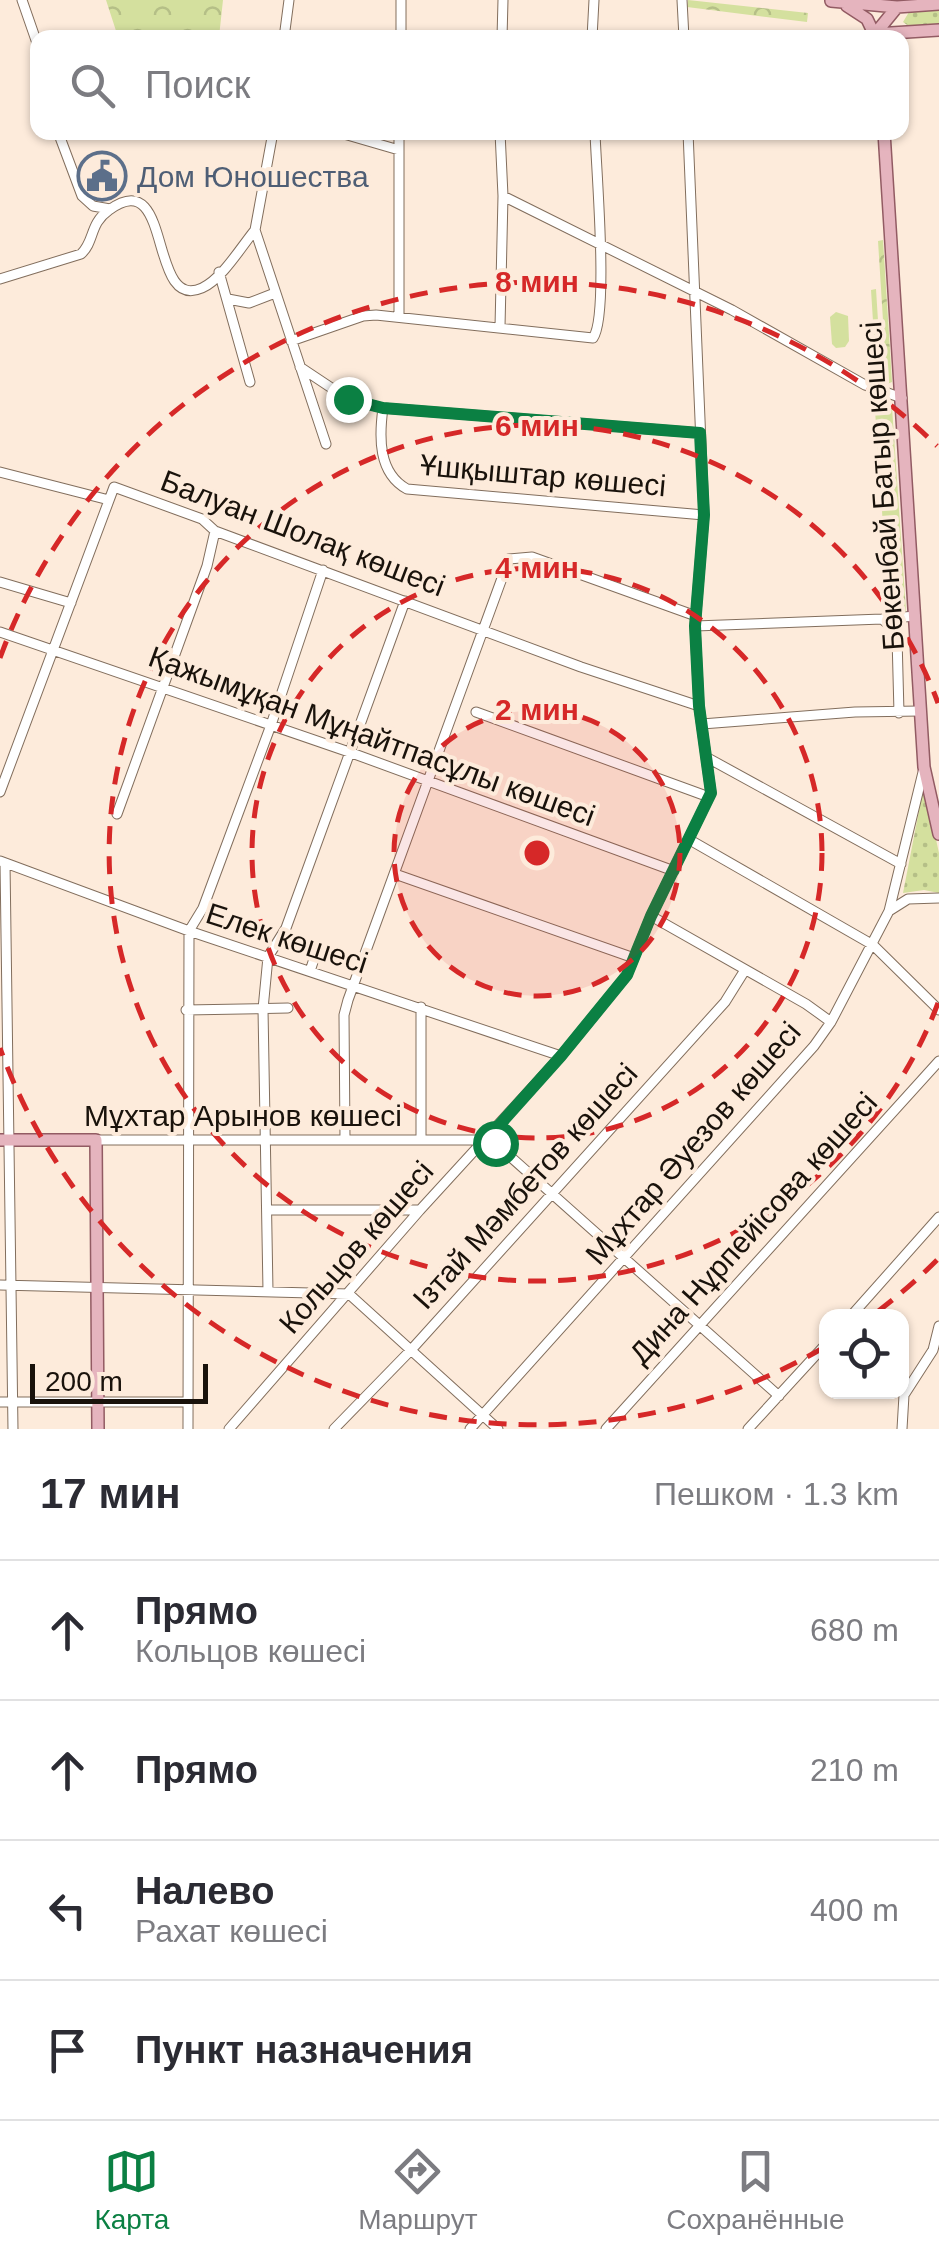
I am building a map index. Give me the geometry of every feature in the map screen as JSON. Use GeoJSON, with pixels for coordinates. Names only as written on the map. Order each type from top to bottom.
{"type":"FeatureCollection","features":[{"type":"Feature","properties":{"kind":"main road"},"geometry":{"type":"LineString","coordinates":[[823,0],[897,6],[939,4]]}},
{"type":"Feature","properties":{"kind":"main road"},"geometry":{"type":"LineString","coordinates":[[831,1],[856,9],[873,30]]}},
{"type":"Feature","properties":{"kind":"main road"},"geometry":{"type":"LineString","coordinates":[[880,30],[897,6]]}},
{"type":"Feature","properties":{"kind":"main road"},"geometry":{"type":"LineString","coordinates":[[909,35],[939,30]]}},
{"type":"Feature","properties":{"kind":"main road","name":"Бөкенбай Батыр көшесі"},"geometry":{"type":"LineString","coordinates":[[885,140],[924,767],[939,834]]}},
{"type":"Feature","properties":{"kind":"main road","name":"Мұхтар Арынов көшесі"},"geometry":{"type":"LineString","coordinates":[[5,1140],[96,1140]]}},
{"type":"Feature","properties":{"kind":"main road"},"geometry":{"type":"LineString","coordinates":[[96,1140],[98,1429]]}},
{"type":"Feature","properties":{"kind":"street"},"geometry":{"type":"LineString","coordinates":[[22,0],[32,30]]}},
{"type":"Feature","properties":{"kind":"street"},"geometry":{"type":"LineString","coordinates":[[285,30],[289,0]]}},
{"type":"Feature","properties":{"kind":"street"},"geometry":{"type":"LineString","coordinates":[[401,0],[401,30]]}},
{"type":"Feature","properties":{"kind":"street"},"geometry":{"type":"LineString","coordinates":[[502,30],[503,0]]}},
{"type":"Feature","properties":{"kind":"street"},"geometry":{"type":"LineString","coordinates":[[592,30],[594,0]]}},
{"type":"Feature","properties":{"kind":"street"},"geometry":{"type":"LineString","coordinates":[[682,0],[684,30]]}},
{"type":"Feature","properties":{"kind":"street"},"geometry":{"type":"LineString","coordinates":[[61,140],[82,196],[94,206],[110,209]]}},
{"type":"Feature","properties":{"kind":"street"},"geometry":{"type":"LineString","coordinates":[[272,140],[255,230],[326,444]]}},
{"type":"Feature","properties":{"kind":"street"},"geometry":{"type":"LineString","coordinates":[[365,140],[399,150]]}},
{"type":"Feature","properties":{"kind":"street"},"geometry":{"type":"LineString","coordinates":[[398,316],[400,140]]}},
{"type":"Feature","properties":{"kind":"street"},"geometry":{"type":"LineString","coordinates":[[500,140],[500,327]]}},
{"type":"Feature","properties":{"kind":"street"},"geometry":{"type":"LineString","coordinates":[[291,340],[363,316],[398,316],[593,338],[598,329],[594,140]]}},
{"type":"Feature","properties":{"kind":"street","name":"Кольцов көшесі"},"geometry":{"type":"LineString","coordinates":[[229,1429],[561,1056],[627,975],[709,797],[699,706],[696,621],[704,515],[688,140]]}},
{"type":"Feature","properties":{"kind":"street"},"geometry":{"type":"LineString","coordinates":[[503,196],[696,292],[866,384],[902,398]]}},
{"type":"Feature","properties":{"kind":"street"},"geometry":{"type":"LineString","coordinates":[[0,279],[81,254],[88,248],[94,225],[110,209],[132,202],[147,210],[156,224],[168,271],[180,286],[200,288],[255,230]]}},
{"type":"Feature","properties":{"kind":"street"},"geometry":{"type":"LineString","coordinates":[[219,272],[250,382]]}},
{"type":"Feature","properties":{"kind":"street"},"geometry":{"type":"LineString","coordinates":[[228,298],[249,303],[275,293]]}},
{"type":"Feature","properties":{"kind":"street"},"geometry":{"type":"LineString","coordinates":[[300,367],[348,399],[383,408],[700,433]]}},
{"type":"Feature","properties":{"kind":"street","name":"Ұшқыштар көшесі"},"geometry":{"type":"LineString","coordinates":[[383,408],[380,448],[394,479],[407,489],[704,515]]}},
{"type":"Feature","properties":{"kind":"street"},"geometry":{"type":"LineString","coordinates":[[0,472],[109,500],[0,792]]}},
{"type":"Feature","properties":{"kind":"street","name":"Балуан Шолақ көшесі"},"geometry":{"type":"LineString","coordinates":[[109,500],[114,487],[202,519],[215,531],[699,706]]}},
{"type":"Feature","properties":{"kind":"street"},"geometry":{"type":"LineString","coordinates":[[116,814],[207,566],[215,531]]}},
{"type":"Feature","properties":{"kind":"street"},"geometry":{"type":"LineString","coordinates":[[345,1139],[344,1015],[508,558],[532,558],[696,621],[915,616]]}},
{"type":"Feature","properties":{"kind":"street"},"geometry":{"type":"LineString","coordinates":[[188,1429],[189,931],[203,908],[271,725],[322,570]]}},
{"type":"Feature","properties":{"kind":"street"},"geometry":{"type":"LineString","coordinates":[[0,582],[71,603]]}},
{"type":"Feature","properties":{"kind":"street"},"geometry":{"type":"LineString","coordinates":[[268,1291],[263,1009],[268,956],[286,928],[405,601]]}},
{"type":"Feature","properties":{"kind":"street"},"geometry":{"type":"LineString","coordinates":[[882,619],[897,637],[899,712]]}},
{"type":"Feature","properties":{"kind":"street","name":"Қажымұқан Мұңайтпасұлы көшесі"},"geometry":{"type":"LineString","coordinates":[[0,632],[349,752],[674,871]]}},
{"type":"Feature","properties":{"kind":"street"},"geometry":{"type":"LineString","coordinates":[[476,712],[709,797]]}},
{"type":"Feature","properties":{"kind":"street"},"geometry":{"type":"LineString","coordinates":[[702,724],[855,712],[920,712]]}},
{"type":"Feature","properties":{"kind":"street"},"geometry":{"type":"LineString","coordinates":[[706,757],[901,864]]}},
{"type":"Feature","properties":{"kind":"street","name":"Мұхтар Әуезов көшесі"},"geometry":{"type":"LineString","coordinates":[[470,1429],[784,1083],[831,1022],[889,911],[924,767]]}},
{"type":"Feature","properties":{"kind":"street"},"geometry":{"type":"LineString","coordinates":[[690,840],[873,946],[939,1010]]}},
{"type":"Feature","properties":{"kind":"street"},"geometry":{"type":"LineString","coordinates":[[2,862],[6,1285],[12,1429]]}},
{"type":"Feature","properties":{"kind":"street","name":"Елек көшесі"},"geometry":{"type":"LineString","coordinates":[[2,862],[189,931],[561,1056]]}},
{"type":"Feature","properties":{"kind":"street"},"geometry":{"type":"LineString","coordinates":[[395,874],[634,958]]}},
{"type":"Feature","properties":{"kind":"street"},"geometry":{"type":"LineString","coordinates":[[889,911],[908,899],[939,898]]}},
{"type":"Feature","properties":{"kind":"street"},"geometry":{"type":"LineString","coordinates":[[651,916],[831,1022]]}},
{"type":"Feature","properties":{"kind":"street"},"geometry":{"type":"LineString","coordinates":[[310,970],[317,950]]}},
{"type":"Feature","properties":{"kind":"street","name":"Ізтай Мәмбетов көшесі"},"geometry":{"type":"LineString","coordinates":[[334,1429],[552,1194],[724,1002],[746,970]]}},
{"type":"Feature","properties":{"kind":"street"},"geometry":{"type":"LineString","coordinates":[[421,1007],[422,1140]]}},
{"type":"Feature","properties":{"kind":"street"},"geometry":{"type":"LineString","coordinates":[[186,1010],[288,1008]]}},
{"type":"Feature","properties":{"kind":"street","name":"Дина Нұрпейісова көшесі"},"geometry":{"type":"LineString","coordinates":[[606,1429],[938,1061]]}},
{"type":"Feature","properties":{"kind":"street","name":"Мұхтар Арынов көшесі"},"geometry":{"type":"LineString","coordinates":[[96,1140],[486,1140]]}},
{"type":"Feature","properties":{"kind":"street"},"geometry":{"type":"LineString","coordinates":[[486,1140],[503,1148],[779,1396]]}},
{"type":"Feature","properties":{"kind":"street"},"geometry":{"type":"LineString","coordinates":[[267,1210],[420,1210]]}},
{"type":"Feature","properties":{"kind":"street"},"geometry":{"type":"LineString","coordinates":[[857,1309],[939,1217]]}},
{"type":"Feature","properties":{"kind":"street"},"geometry":{"type":"LineString","coordinates":[[6,1285],[349,1294],[498,1429]]}},
{"type":"Feature","properties":{"kind":"street"},"geometry":{"type":"LineString","coordinates":[[902,1429],[904,1394],[933,1350],[939,1326]]}},
{"type":"Feature","properties":{"kind":"street"},"geometry":{"type":"LineString","coordinates":[[748,1429],[819,1352]]}},
{"type":"Feature","properties":{"kind":"street"},"geometry":{"type":"LineString","coordinates":[[0,1402],[188,1402]]}},
{"type":"Feature","properties":{"kind":"green space"},"geometry":{"type":"Polygon","coordinates":[[[106,0],[223,0],[220,30],[116,30],[106,0]]]}},
{"type":"Feature","properties":{"kind":"green space"},"geometry":{"type":"Polygon","coordinates":[[[688,0],[808,13],[807,22],[687,7],[688,0]]]}},
{"type":"Feature","properties":{"kind":"green space"},"geometry":{"type":"Polygon","coordinates":[[[939,10],[939,27],[910,27],[903,22],[909,12],[939,10]]]}},
{"type":"Feature","properties":{"kind":"green space"},"geometry":{"type":"Polygon","coordinates":[[[883,240],[892,382],[887,384],[878,241],[883,240]]]}},
{"type":"Feature","properties":{"kind":"green space"},"geometry":{"type":"Polygon","coordinates":[[[876,289],[882,384],[877,384],[871,290],[876,289]]]}},
{"type":"Feature","properties":{"kind":"green space"},"geometry":{"type":"Polygon","coordinates":[[[836,312],[848,316],[849,341],[845,347],[832,344],[830,317],[836,312]]]}},
{"type":"Feature","properties":{"kind":"green space"},"geometry":{"type":"Polygon","coordinates":[[[874,396],[892,407],[906,611],[889,612],[874,396]]]}},
{"type":"Feature","properties":{"kind":"green space"},"geometry":{"type":"Polygon","coordinates":[[[924,785],[939,853],[939,893],[903,893],[924,785]]]}},
{"type":"Feature","properties":{"kind":"place","name":"Дом Юношества"},"geometry":{"type":"Point","coordinates":[102,176]}},
{"type":"Feature","properties":{"kind":"route"},"geometry":{"type":"LineString","coordinates":[[348,399],[383,408],[700,433],[704,515],[695,626],[699,706],[711,793],[627,975],[486,1140],[495,1143]]}}]}
